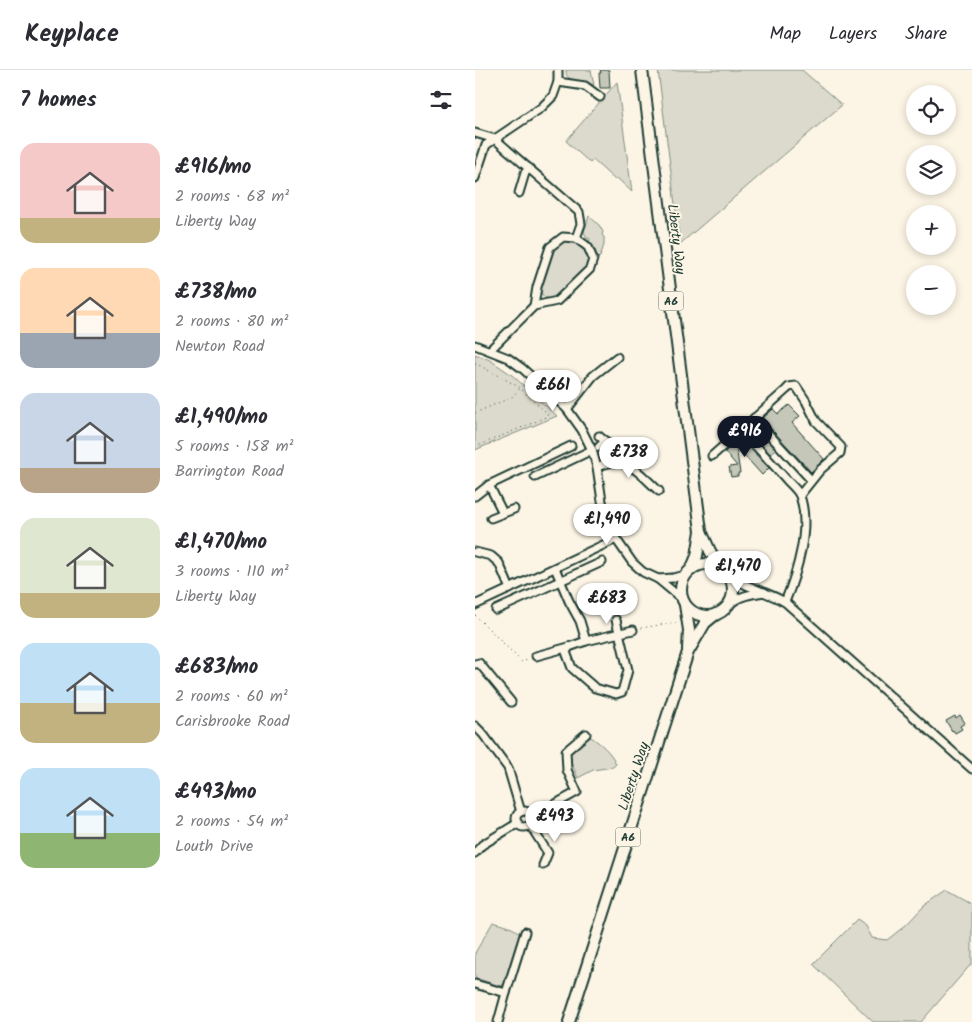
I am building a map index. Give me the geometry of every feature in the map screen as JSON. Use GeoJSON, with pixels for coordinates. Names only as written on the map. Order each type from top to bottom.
{"type":"FeatureCollection","features":[{"type":"Feature","properties":{"kind":"highway","name":"Liberty Way"},"geometry":{"type":"LineString","coordinates":[[642,70],[701,532],[697,556],[688,572]]}},
{"type":"Feature","properties":{"kind":"highway","name":"Liberty Way"},"geometry":{"type":"LineString","coordinates":[[701,532],[710,551],[723,570]]}},
{"type":"Feature","properties":{"kind":"highway"},"geometry":{"type":"LineString","coordinates":[[702,565],[714,566],[723,570],[732,585],[731,599],[723,611],[707,616],[691,611],[684,602],[681,587],[688,572],[702,565]]}},
{"type":"Feature","properties":{"kind":"highway","name":"Liberty Way"},"geometry":{"type":"LineString","coordinates":[[684,602],[689,630],[688,652]]}},
{"type":"Feature","properties":{"kind":"highway","name":"Liberty Way"},"geometry":{"type":"LineString","coordinates":[[569,1022],[688,652],[701,629],[716,614]]}},
{"type":"Feature","properties":{"kind":"street"},"geometry":{"type":"LineString","coordinates":[[475,178],[486,145],[541,108],[553,96],[558,82],[558,70]]}},
{"type":"Feature","properties":{"kind":"street"},"geometry":{"type":"LineString","coordinates":[[558,82],[585,86],[600,97]]}},
{"type":"Feature","properties":{"kind":"street"},"geometry":{"type":"LineString","coordinates":[[475,133],[495,139],[579,212],[581,224],[576,238]]}},
{"type":"Feature","properties":{"kind":"street"},"geometry":{"type":"LineString","coordinates":[[519,193],[525,173],[529,168]]}},
{"type":"Feature","properties":{"kind":"street"},"geometry":{"type":"LineString","coordinates":[[490,350],[535,306],[557,301],[590,269],[593,260],[588,246],[576,238],[563,238],[550,246],[537,287],[535,306]]}},
{"type":"Feature","properties":{"kind":"street"},"geometry":{"type":"LineString","coordinates":[[475,345],[508,358],[567,409],[596,448],[602,501],[607,521],[616,539],[632,562],[643,572],[658,579],[684,602]]}},
{"type":"Feature","properties":{"kind":"street"},"geometry":{"type":"LineString","coordinates":[[567,409],[593,376],[617,357]]}},
{"type":"Feature","properties":{"kind":"street"},"geometry":{"type":"LineString","coordinates":[[712,456],[789,387],[796,386],[816,421],[841,447],[840,453],[820,470],[800,494]]}},
{"type":"Feature","properties":{"kind":"street"},"geometry":{"type":"LineString","coordinates":[[754,418],[811,480]]}},
{"type":"Feature","properties":{"kind":"street"},"geometry":{"type":"LineString","coordinates":[[741,430],[800,494],[804,525],[802,549],[785,602]]}},
{"type":"Feature","properties":{"kind":"street"},"geometry":{"type":"LineString","coordinates":[[535,477],[596,448],[602,438],[616,450],[618,462]]}},
{"type":"Feature","properties":{"kind":"street"},"geometry":{"type":"LineString","coordinates":[[475,496],[489,485],[571,446]]}},
{"type":"Feature","properties":{"kind":"street"},"geometry":{"type":"LineString","coordinates":[[597,467],[610,462],[628,465],[659,491]]}},
{"type":"Feature","properties":{"kind":"street"},"geometry":{"type":"LineString","coordinates":[[489,485],[503,513]]}},
{"type":"Feature","properties":{"kind":"street"},"geometry":{"type":"LineString","coordinates":[[491,518],[514,508]]}},
{"type":"Feature","properties":{"kind":"street"},"geometry":{"type":"LineString","coordinates":[[475,605],[616,539]]}},
{"type":"Feature","properties":{"kind":"street"},"geometry":{"type":"LineString","coordinates":[[475,552],[491,556],[499,563],[510,588]]}},
{"type":"Feature","properties":{"kind":"street"},"geometry":{"type":"LineString","coordinates":[[496,610],[601,562]]}},
{"type":"Feature","properties":{"kind":"street"},"geometry":{"type":"LineString","coordinates":[[555,568],[580,621],[586,641]]}},
{"type":"Feature","properties":{"kind":"street"},"geometry":{"type":"LineString","coordinates":[[723,570],[741,583],[785,602],[972,769]]}},
{"type":"Feature","properties":{"kind":"street"},"geometry":{"type":"LineString","coordinates":[[658,579],[673,578],[688,572]]}},
{"type":"Feature","properties":{"kind":"street"},"geometry":{"type":"LineString","coordinates":[[728,605],[741,597],[764,592]]}},
{"type":"Feature","properties":{"kind":"street"},"geometry":{"type":"LineString","coordinates":[[569,647],[566,652],[572,668],[595,688],[616,694],[622,692],[628,670],[616,620]]}},
{"type":"Feature","properties":{"kind":"street"},"geometry":{"type":"LineString","coordinates":[[536,656],[586,641],[633,630]]}},
{"type":"Feature","properties":{"kind":"street"},"geometry":{"type":"LineString","coordinates":[[475,664],[479,663],[511,702]]}},
{"type":"Feature","properties":{"kind":"street"},"geometry":{"type":"LineString","coordinates":[[475,726],[508,768],[521,812]]}},
{"type":"Feature","properties":{"kind":"street"},"geometry":{"type":"LineString","coordinates":[[532,817],[577,792],[567,770],[566,751],[585,734]]}},
{"type":"Feature","properties":{"kind":"street"},"geometry":{"type":"LineString","coordinates":[[521,812],[529,812],[532,817],[530,825]]}},
{"type":"Feature","properties":{"kind":"street"},"geometry":{"type":"LineString","coordinates":[[517,823],[517,818],[521,812]]}},
{"type":"Feature","properties":{"kind":"street"},"geometry":{"type":"LineString","coordinates":[[517,823],[522,826],[530,825]]}},
{"type":"Feature","properties":{"kind":"street"},"geometry":{"type":"LineString","coordinates":[[475,854],[482,845],[517,823]]}},
{"type":"Feature","properties":{"kind":"street"},"geometry":{"type":"LineString","coordinates":[[530,825],[548,853],[543,866]]}},
{"type":"Feature","properties":{"kind":"street"},"geometry":{"type":"LineString","coordinates":[[498,1022],[525,932]]}},
{"type":"Feature","properties":{"kind":"street"},"geometry":{"type":"LineString","coordinates":[[475,984],[506,993]]}},
{"type":"Feature","properties":{"kind":"path"},"geometry":{"type":"LineString","coordinates":[[475,363],[521,389],[548,416],[475,447]]}},
{"type":"Feature","properties":{"kind":"path"},"geometry":{"type":"LineString","coordinates":[[475,413],[511,397],[531,377]]}},
{"type":"Feature","properties":{"kind":"path"},"geometry":{"type":"LineString","coordinates":[[475,615],[521,662],[536,656]]}},
{"type":"Feature","properties":{"kind":"path"},"geometry":{"type":"LineString","coordinates":[[633,630],[685,622]]}},
{"type":"Feature","properties":{"kind":"shaded area"},"geometry":{"type":"Polygon","coordinates":[[[566,70],[591,70],[594,85],[569,78],[566,70]]]}},
{"type":"Feature","properties":{"kind":"shaded area"},"geometry":{"type":"Polygon","coordinates":[[[658,70],[802,70],[842,105],[680,244],[658,70]]]}},
{"type":"Feature","properties":{"kind":"shaded area"},"geometry":{"type":"Polygon","coordinates":[[[617,82],[632,192],[617,178],[615,180],[593,160],[590,163],[566,141],[617,82]]]}},
{"type":"Feature","properties":{"kind":"shaded area"},"geometry":{"type":"Polygon","coordinates":[[[589,216],[599,225],[603,232],[604,245],[598,258],[594,247],[589,241],[590,239],[587,238],[584,232],[589,216]]]}},
{"type":"Feature","properties":{"kind":"shaded area"},"geometry":{"type":"Polygon","coordinates":[[[566,240],[577,242],[585,247],[589,255],[590,266],[556,298],[550,299],[542,294],[540,289],[552,249],[559,242],[566,240]]]}},
{"type":"Feature","properties":{"kind":"shaded area"},"geometry":{"type":"Polygon","coordinates":[[[475,354],[490,360],[512,375],[557,416],[475,450],[475,354]]]}},
{"type":"Feature","properties":{"kind":"shaded area"},"geometry":{"type":"Polygon","coordinates":[[[591,737],[609,752],[616,764],[613,767],[593,770],[578,778],[571,762],[571,753],[577,746],[591,737]]]}},
{"type":"Feature","properties":{"kind":"shaded area"},"geometry":{"type":"Polygon","coordinates":[[[947,890],[972,904],[972,963],[921,1022],[873,1022],[813,964],[857,920],[866,926],[872,938],[887,940],[906,925],[924,906],[947,890]]]}},
{"type":"Feature","properties":{"kind":"shaded area"},"geometry":{"type":"Polygon","coordinates":[[[493,922],[512,928],[521,935],[507,983],[500,986],[475,978],[475,953],[493,922]]]}},
{"type":"Feature","properties":{"kind":"building"},"geometry":{"type":"Polygon","coordinates":[[[600,70],[609,70],[610,88],[600,88],[600,70]]]}},
{"type":"Feature","properties":{"kind":"building"},"geometry":{"type":"Polygon","coordinates":[[[789,405],[800,416],[792,423],[824,459],[811,472],[762,419],[773,409],[778,414],[789,405]]]}},
{"type":"Feature","properties":{"kind":"building"},"geometry":{"type":"Polygon","coordinates":[[[758,430],[776,449],[770,454],[753,435],[758,430]]]}},
{"type":"Feature","properties":{"kind":"building"},"geometry":{"type":"Polygon","coordinates":[[[740,438],[769,468],[762,475],[736,446],[740,473],[738,473],[738,476],[731,477],[729,467],[737,466],[725,452],[740,438]]]}},
{"type":"Feature","properties":{"kind":"building"},"geometry":{"type":"Polygon","coordinates":[[[960,715],[965,723],[960,726],[962,729],[955,733],[946,721],[960,715]]]}}]}
